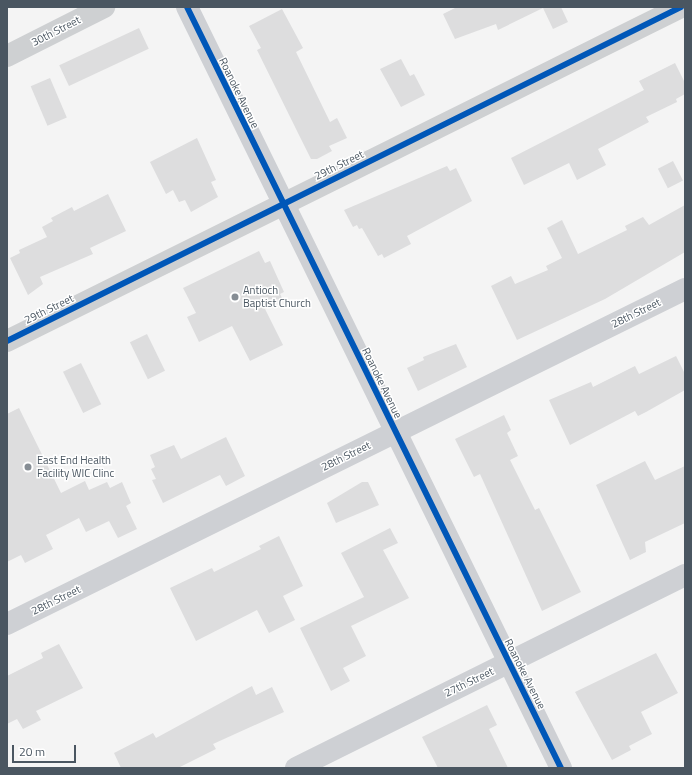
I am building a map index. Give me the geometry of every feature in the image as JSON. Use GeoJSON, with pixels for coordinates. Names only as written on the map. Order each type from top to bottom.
{"type":"FeatureCollection","features":[{"type":"Feature","properties":{"kind":"main road","name":"Roanoke Avenue"},"geometry":{"type":"LineString","coordinates":[[186,7],[561,768]]}},
{"type":"Feature","properties":{"kind":"main road","name":"28th Street"},"geometry":{"type":"LineString","coordinates":[[7,624],[685,289]]}},
{"type":"Feature","properties":{"kind":"main road","name":"27th Street"},"geometry":{"type":"LineString","coordinates":[[296,768],[685,575]]}},
{"type":"Feature","properties":{"kind":"street","name":"30th Street"},"geometry":{"type":"LineString","coordinates":[[7,56],[104,7]]}},
{"type":"Feature","properties":{"kind":"street","name":"29th Street"},"geometry":{"type":"LineString","coordinates":[[7,341],[681,7]]}},
{"type":"Feature","properties":{"kind":"building"},"geometry":{"type":"Polygon","coordinates":[[[457,7],[561,7],[568,22],[553,29],[543,8],[498,30],[496,24],[455,39],[443,14],[457,7]]]}},
{"type":"Feature","properties":{"kind":"building"},"geometry":{"type":"Polygon","coordinates":[[[282,9],[303,48],[296,52],[330,122],[337,118],[347,138],[329,146],[332,151],[317,159],[311,159],[257,50],[261,48],[249,26],[282,9]]]}},
{"type":"Feature","properties":{"kind":"building"},"geometry":{"type":"Polygon","coordinates":[[[139,28],[149,49],[69,86],[59,65],[139,28]]]}},
{"type":"Feature","properties":{"kind":"building"},"geometry":{"type":"Polygon","coordinates":[[[401,59],[410,76],[414,74],[425,95],[401,107],[380,69],[401,59]]]}},
{"type":"Feature","properties":{"kind":"building"},"geometry":{"type":"Polygon","coordinates":[[[675,63],[685,83],[685,94],[676,99],[677,102],[646,117],[649,122],[598,149],[606,165],[577,180],[569,163],[524,185],[511,158],[644,90],[639,81],[675,63]]]}},
{"type":"Feature","properties":{"kind":"building"},"geometry":{"type":"Polygon","coordinates":[[[50,78],[67,118],[47,126],[31,86],[50,78]]]}},
{"type":"Feature","properties":{"kind":"building"},"geometry":{"type":"Polygon","coordinates":[[[197,138],[216,180],[211,182],[218,197],[191,212],[185,200],[179,202],[173,190],[166,194],[150,162],[197,138]]]}},
{"type":"Feature","properties":{"kind":"building"},"geometry":{"type":"Polygon","coordinates":[[[673,161],[683,181],[668,188],[658,169],[673,161]]]}},
{"type":"Feature","properties":{"kind":"building"},"geometry":{"type":"Polygon","coordinates":[[[447,166],[450,171],[456,168],[472,201],[407,236],[411,244],[384,258],[382,254],[378,256],[362,228],[359,229],[357,225],[353,227],[344,210],[447,166]]]}},
{"type":"Feature","properties":{"kind":"building"},"geometry":{"type":"Polygon","coordinates":[[[108,194],[126,231],[90,248],[93,254],[40,277],[43,284],[28,295],[10,258],[20,253],[19,250],[47,237],[42,227],[53,221],[51,218],[72,207],[74,211],[108,194]]]}},
{"type":"Feature","properties":{"kind":"building"},"geometry":{"type":"Polygon","coordinates":[[[685,205],[685,252],[605,299],[517,340],[491,286],[511,276],[515,284],[548,270],[546,266],[562,258],[547,228],[562,220],[578,254],[627,230],[625,226],[643,217],[649,225],[685,205]]]}},
{"type":"Feature","properties":{"kind":"building","name":"Antioch Baptist Church"},"geometry":{"type":"Polygon","coordinates":[[[259,251],[265,263],[270,261],[284,292],[280,294],[283,300],[265,309],[283,345],[250,361],[232,326],[199,342],[187,317],[196,313],[183,288],[259,251]]]}},
{"type":"Feature","properties":{"kind":"building"},"geometry":{"type":"Polygon","coordinates":[[[147,334],[165,371],[148,379],[130,342],[147,334]]]}},
{"type":"Feature","properties":{"kind":"building"},"geometry":{"type":"Polygon","coordinates":[[[456,344],[467,367],[418,391],[407,368],[424,360],[423,357],[456,344]]]}},
{"type":"Feature","properties":{"kind":"building"},"geometry":{"type":"Polygon","coordinates":[[[676,356],[685,374],[685,390],[638,416],[635,411],[570,445],[549,400],[591,382],[593,387],[635,366],[639,374],[676,356]]]}},
{"type":"Feature","properties":{"kind":"building"},"geometry":{"type":"Polygon","coordinates":[[[81,363],[101,404],[83,413],[63,372],[81,363]]]}},
{"type":"Feature","properties":{"kind":"building","name":"East End Health Facility WIC Clinc"},"geometry":{"type":"Polygon","coordinates":[[[19,408],[61,493],[85,481],[89,490],[107,482],[110,488],[122,482],[131,503],[126,506],[137,529],[118,538],[109,521],[86,532],[79,518],[46,535],[53,549],[25,563],[21,555],[7,562],[7,414],[19,408]]]}},
{"type":"Feature","properties":{"kind":"building"},"geometry":{"type":"Polygon","coordinates":[[[504,415],[511,430],[507,433],[518,456],[510,460],[535,510],[539,508],[581,592],[542,611],[480,474],[474,477],[455,439],[504,415]]]}},
{"type":"Feature","properties":{"kind":"building"},"geometry":{"type":"Polygon","coordinates":[[[226,437],[245,476],[226,486],[220,475],[163,503],[152,480],[156,479],[151,469],[155,467],[150,455],[174,445],[181,459],[226,437]]]}},
{"type":"Feature","properties":{"kind":"building"},"geometry":{"type":"Polygon","coordinates":[[[645,461],[655,480],[685,466],[685,523],[645,542],[646,552],[630,560],[596,485],[645,461]]]}},
{"type":"Feature","properties":{"kind":"building"},"geometry":{"type":"Polygon","coordinates":[[[362,482],[368,482],[379,505],[336,523],[327,503],[362,482]]]}},
{"type":"Feature","properties":{"kind":"building"},"geometry":{"type":"Polygon","coordinates":[[[390,528],[398,543],[383,550],[409,598],[351,626],[366,656],[343,668],[350,681],[331,691],[300,628],[364,597],[341,553],[390,528]]]}},
{"type":"Feature","properties":{"kind":"building"},"geometry":{"type":"Polygon","coordinates":[[[279,536],[303,586],[283,596],[295,620],[269,633],[257,610],[196,641],[170,588],[212,568],[214,572],[261,549],[259,546],[279,536]]]}},
{"type":"Feature","properties":{"kind":"building"},"geometry":{"type":"Polygon","coordinates":[[[59,644],[83,688],[36,711],[41,720],[23,729],[17,719],[7,724],[7,676],[43,658],[41,653],[59,644]]]}},
{"type":"Feature","properties":{"kind":"building"},"geometry":{"type":"Polygon","coordinates":[[[656,653],[678,693],[641,712],[652,734],[629,746],[631,750],[612,760],[575,692],[656,653]]]}},
{"type":"Feature","properties":{"kind":"building"},"geometry":{"type":"Polygon","coordinates":[[[252,686],[256,695],[272,687],[284,712],[213,744],[216,749],[178,768],[121,768],[114,753],[153,733],[156,738],[252,686]]]}},
{"type":"Feature","properties":{"kind":"building"},"geometry":{"type":"Polygon","coordinates":[[[487,705],[497,725],[489,729],[508,768],[438,768],[422,737],[487,705]]]}},
{"type":"Feature","properties":{"kind":"cycle path"},"geometry":{"type":"LineString","coordinates":[[187,7],[561,768]]}},
{"type":"Feature","properties":{"kind":"cycle path"},"geometry":{"type":"LineString","coordinates":[[7,341],[681,7]]}},
{"type":"Feature","properties":{"kind":"place","name":"Antioch Baptist Church"},"geometry":{"type":"Point","coordinates":[235,297]}},
{"type":"Feature","properties":{"kind":"place","name":"East End Health Facility WIC Clinc"},"geometry":{"type":"Point","coordinates":[28,467]}}]}
